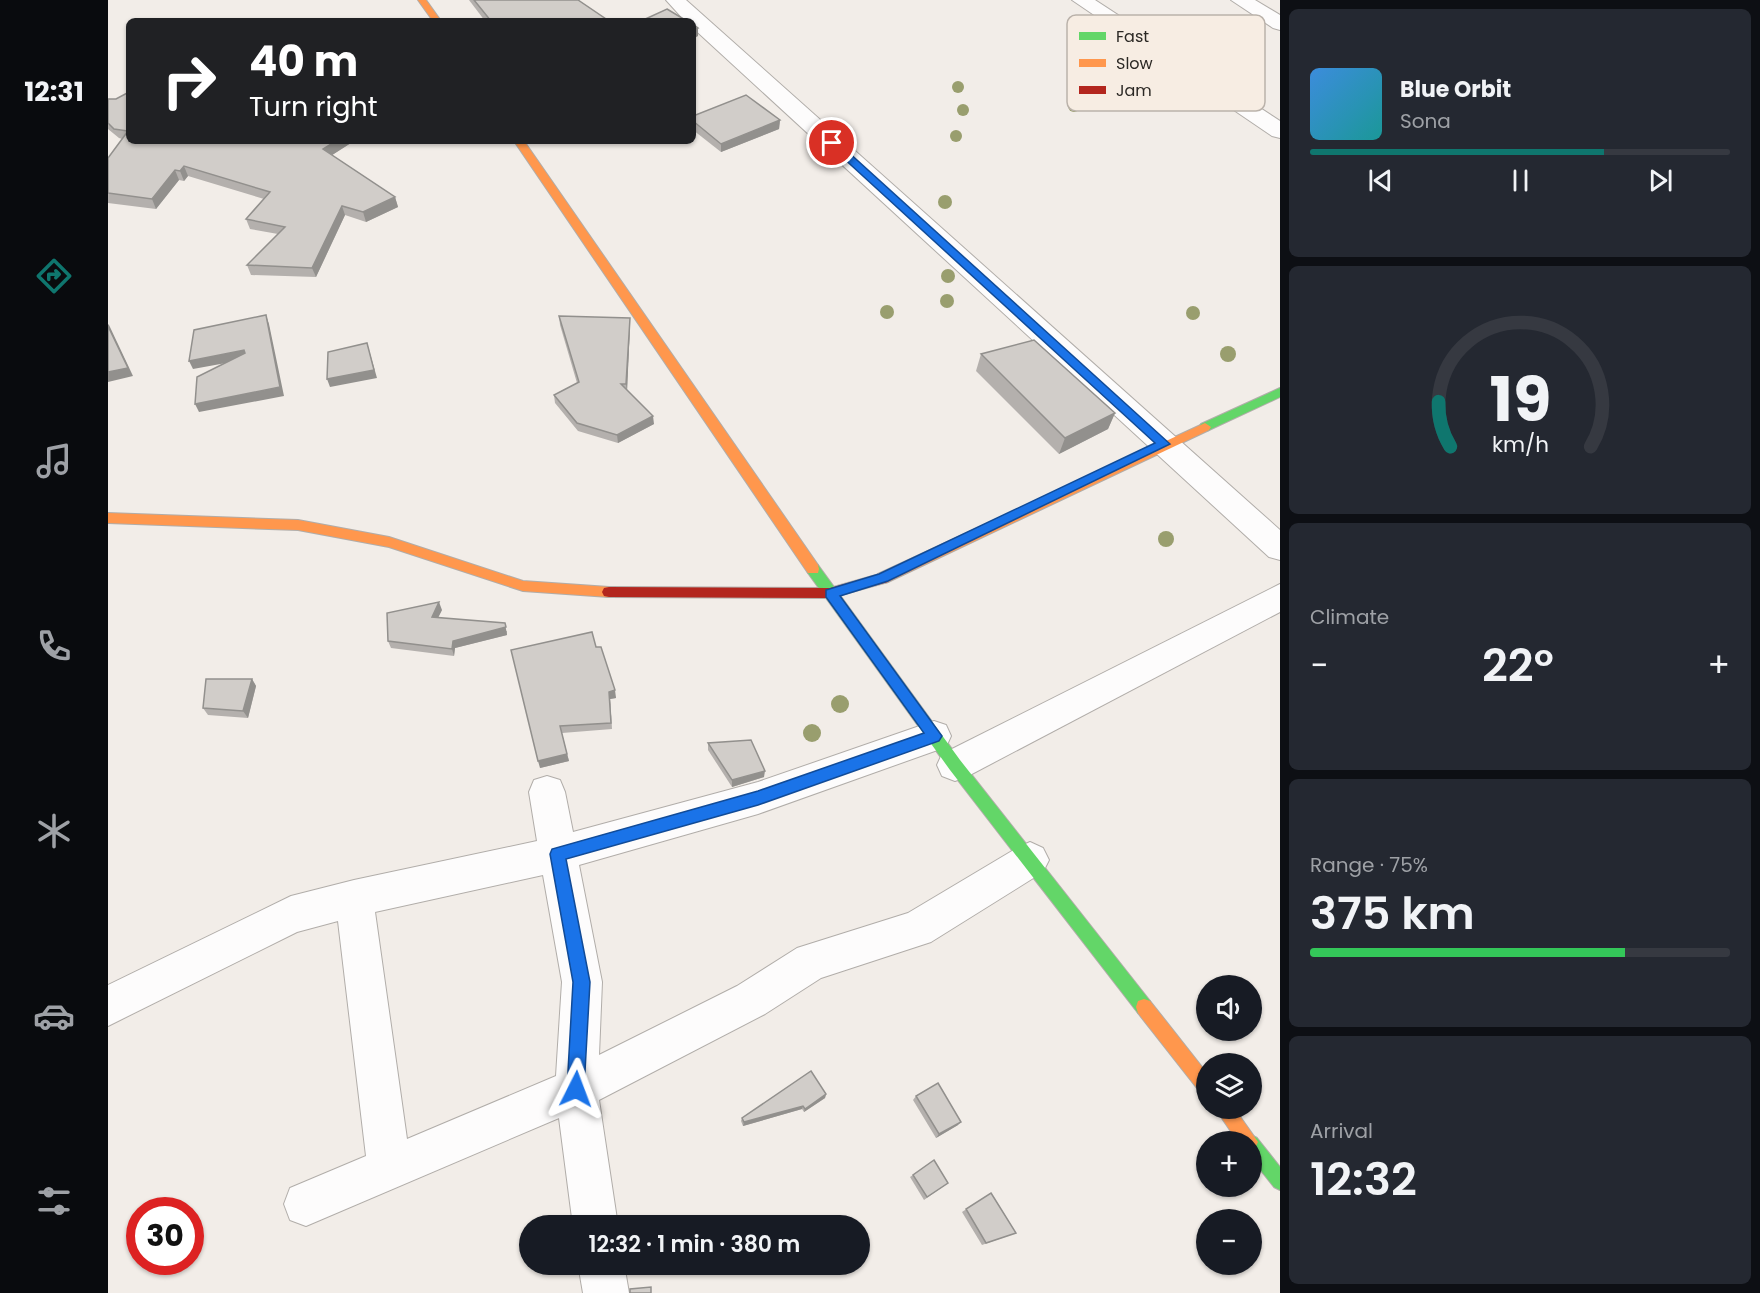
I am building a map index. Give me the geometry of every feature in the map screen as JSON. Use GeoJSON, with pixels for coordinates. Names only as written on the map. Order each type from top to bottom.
{"type":"FeatureCollection","features":[{"type":"Feature","properties":{"kind":"street"},"geometry":{"type":"LineString","coordinates":[[422,0],[435,18]]}},
{"type":"Feature","properties":{"kind":"street"},"geometry":{"type":"LineString","coordinates":[[1082,0],[1105,15]]}},
{"type":"Feature","properties":{"kind":"street"},"geometry":{"type":"LineString","coordinates":[[1241,0],[1280,23]]}},
{"type":"Feature","properties":{"kind":"street"},"geometry":{"type":"LineString","coordinates":[[675,1],[694,18]]}},
{"type":"Feature","properties":{"kind":"street"},"geometry":{"type":"LineString","coordinates":[[696,20],[1280,548]]}},
{"type":"Feature","properties":{"kind":"street"},"geometry":{"type":"LineString","coordinates":[[1250,111],[1280,131]]}},
{"type":"Feature","properties":{"kind":"street"},"geometry":{"type":"LineString","coordinates":[[521,144],[830,593],[945,750],[1196,1073]]}},
{"type":"Feature","properties":{"kind":"street"},"geometry":{"type":"LineString","coordinates":[[108,518],[298,525],[389,542],[523,586],[595,592],[830,593],[883,578],[1164,444],[1280,392]]}},
{"type":"Feature","properties":{"kind":"street"},"geometry":{"type":"LineString","coordinates":[[108,1006],[291,915],[354,898],[558,854],[758,798],[945,750],[1280,597]]}},
{"type":"Feature","properties":{"kind":"street"},"geometry":{"type":"LineString","coordinates":[[547,792],[582,982],[576,1089],[594,1215]]}},
{"type":"Feature","properties":{"kind":"street"},"geometry":{"type":"LineString","coordinates":[[306,1204],[576,1089],[751,1000],[811,962],[917,930],[1030,860]]}},
{"type":"Feature","properties":{"kind":"street"},"geometry":{"type":"LineString","coordinates":[[354,898],[389,1167]]}},
{"type":"Feature","properties":{"kind":"street"},"geometry":{"type":"LineString","coordinates":[[1231,1119],[1241,1131]]}},
{"type":"Feature","properties":{"kind":"street"},"geometry":{"type":"LineString","coordinates":[[1262,1158],[1280,1181]]}},
{"type":"Feature","properties":{"kind":"street"},"geometry":{"type":"LineString","coordinates":[[604,1275],[606,1293]]}},
{"type":"Feature","properties":{"kind":"building"},"geometry":{"type":"Polygon","coordinates":[[[474,0],[578,0],[605,18],[489,18],[474,0]]]}},
{"type":"Feature","properties":{"kind":"building"},"geometry":{"type":"Polygon","coordinates":[[[667,9],[682,18],[648,18],[667,9]]]}},
{"type":"Feature","properties":{"kind":"building"},"geometry":{"type":"Polygon","coordinates":[[[126,94],[126,131],[114,129],[108,123],[108,99],[116,99],[126,94]]]}},
{"type":"Feature","properties":{"kind":"building"},"geometry":{"type":"Polygon","coordinates":[[[746,95],[780,120],[721,144],[696,123],[696,115],[746,95]]]}},
{"type":"Feature","properties":{"kind":"building"},"geometry":{"type":"Polygon","coordinates":[[[126,134],[126,144],[331,144],[323,149],[395,197],[363,212],[342,206],[312,268],[247,265],[285,227],[246,219],[270,192],[184,166],[180,171],[175,170],[152,199],[108,193],[108,158],[126,134]]]}},
{"type":"Feature","properties":{"kind":"building"},"geometry":{"type":"Polygon","coordinates":[[[266,315],[280,387],[195,404],[197,377],[245,353],[244,350],[189,361],[194,330],[266,315]]]}},
{"type":"Feature","properties":{"kind":"building"},"geometry":{"type":"Polygon","coordinates":[[[559,316],[630,318],[626,384],[621,384],[653,416],[617,435],[577,423],[554,395],[579,382],[559,316]]]}},
{"type":"Feature","properties":{"kind":"building"},"geometry":{"type":"Polygon","coordinates":[[[108,326],[128,368],[108,372],[108,326]]]}},
{"type":"Feature","properties":{"kind":"building"},"geometry":{"type":"Polygon","coordinates":[[[1034,340],[1115,413],[1065,438],[981,354],[1034,340]]]}},
{"type":"Feature","properties":{"kind":"building"},"geometry":{"type":"Polygon","coordinates":[[[367,343],[374,370],[327,379],[328,352],[367,343]]]}},
{"type":"Feature","properties":{"kind":"building"},"geometry":{"type":"Polygon","coordinates":[[[439,602],[432,617],[505,623],[506,627],[453,641],[452,649],[388,641],[387,613],[439,602]]]}},
{"type":"Feature","properties":{"kind":"building"},"geometry":{"type":"Polygon","coordinates":[[[592,632],[596,647],[601,647],[615,690],[609,692],[611,723],[560,726],[567,754],[538,761],[511,650],[592,632]]]}},
{"type":"Feature","properties":{"kind":"building"},"geometry":{"type":"Polygon","coordinates":[[[206,679],[252,679],[243,711],[203,708],[206,679]]]}},
{"type":"Feature","properties":{"kind":"building"},"geometry":{"type":"Polygon","coordinates":[[[751,740],[765,771],[732,780],[708,743],[751,740]]]}},
{"type":"Feature","properties":{"kind":"building"},"geometry":{"type":"Polygon","coordinates":[[[811,1071],[826,1094],[805,1109],[803,1106],[744,1122],[742,1118],[811,1071]]]}},
{"type":"Feature","properties":{"kind":"building"},"geometry":{"type":"Polygon","coordinates":[[[938,1083],[961,1122],[939,1134],[916,1096],[938,1083]]]}},
{"type":"Feature","properties":{"kind":"building"},"geometry":{"type":"Polygon","coordinates":[[[934,1160],[948,1183],[927,1197],[913,1175],[934,1160]]]}},
{"type":"Feature","properties":{"kind":"building"},"geometry":{"type":"Polygon","coordinates":[[[991,1193],[1016,1233],[986,1243],[966,1209],[991,1193]]]}},
{"type":"Feature","properties":{"kind":"building"},"geometry":{"type":"Polygon","coordinates":[[[651,1287],[651,1293],[630,1293],[630,1289],[651,1287]]]}},
{"type":"Feature","properties":{"kind":"traffic: fast"},"geometry":{"type":"LineString","coordinates":[[1205,427],[1280,392]]}},
{"type":"Feature","properties":{"kind":"traffic: fast"},"geometry":{"type":"LineString","coordinates":[[813,569],[955,765],[1144,1007]]}},
{"type":"Feature","properties":{"kind":"traffic: fast"},"geometry":{"type":"LineString","coordinates":[[1262,1158],[1280,1181]]}},
{"type":"Feature","properties":{"kind":"traffic: slow"},"geometry":{"type":"LineString","coordinates":[[422,0],[435,18]]}},
{"type":"Feature","properties":{"kind":"traffic: slow"},"geometry":{"type":"LineString","coordinates":[[521,144],[813,569]]}},
{"type":"Feature","properties":{"kind":"traffic: slow"},"geometry":{"type":"LineString","coordinates":[[883,578],[1205,427]]}},
{"type":"Feature","properties":{"kind":"traffic: slow"},"geometry":{"type":"LineString","coordinates":[[108,518],[298,525],[389,542],[523,586],[609,592]]}},
{"type":"Feature","properties":{"kind":"traffic: slow"},"geometry":{"type":"LineString","coordinates":[[1144,1007],[1196,1073]]}},
{"type":"Feature","properties":{"kind":"traffic: slow"},"geometry":{"type":"LineString","coordinates":[[1231,1119],[1241,1131]]}},
{"type":"Feature","properties":{"kind":"traffic: jam"},"geometry":{"type":"LineString","coordinates":[[609,592],[830,593],[883,578]]}},
{"type":"Feature","properties":{"kind":"route"},"geometry":{"type":"LineString","coordinates":[[576,1089],[582,982],[558,854],[758,798],[934,736],[830,593],[883,578],[1164,444],[832,143]]}}]}
